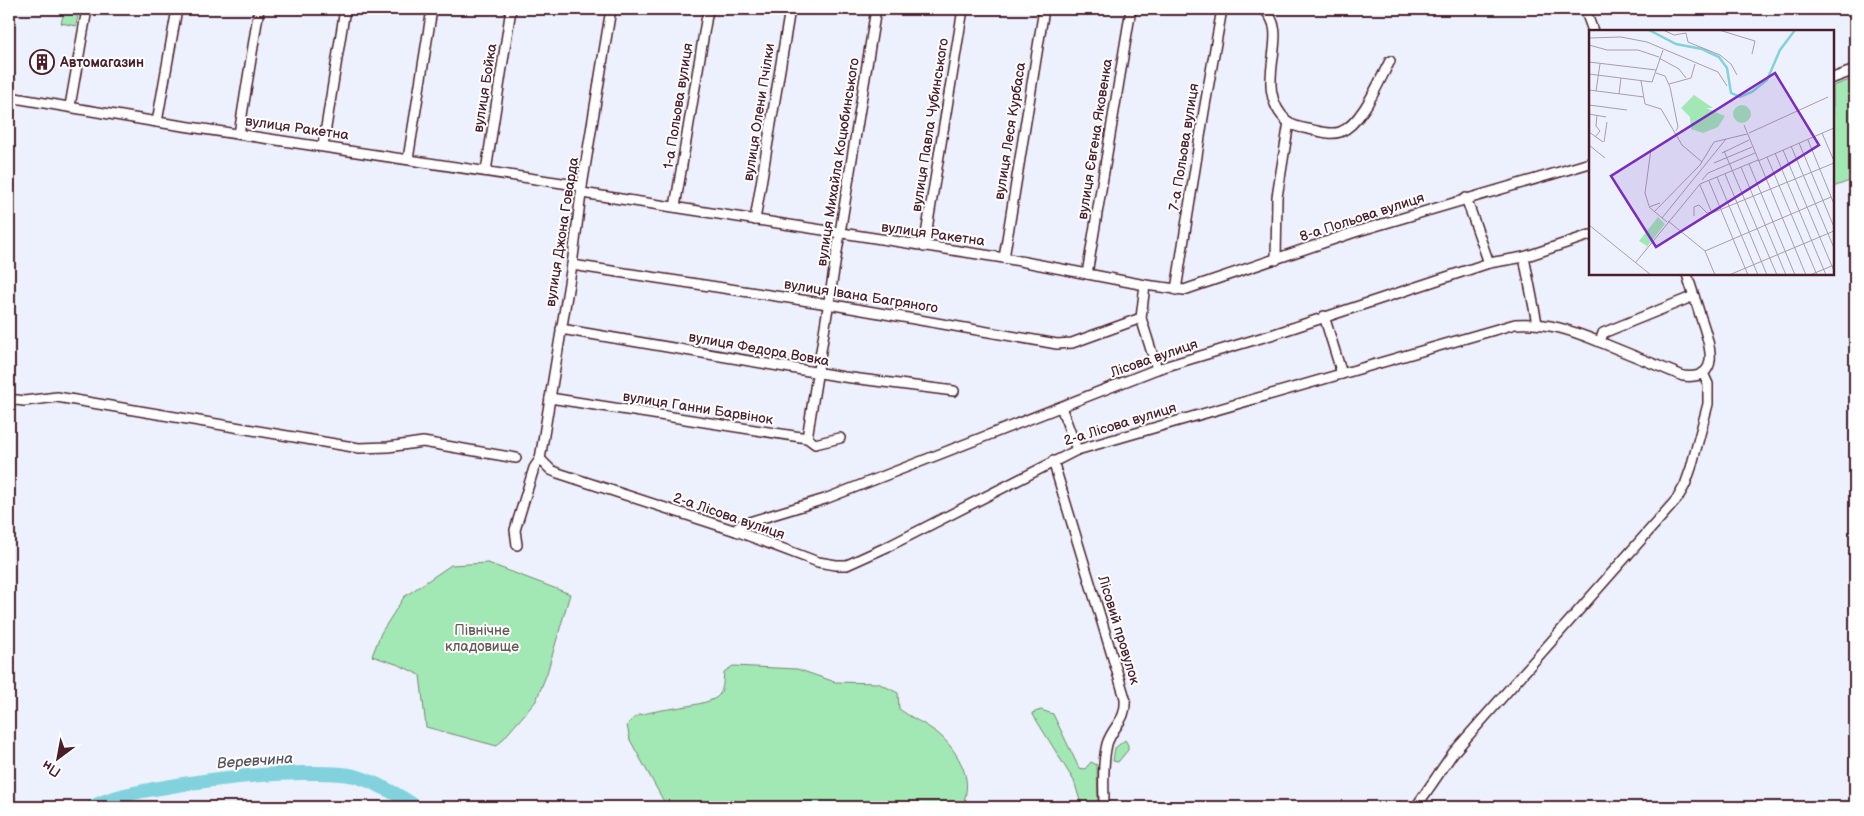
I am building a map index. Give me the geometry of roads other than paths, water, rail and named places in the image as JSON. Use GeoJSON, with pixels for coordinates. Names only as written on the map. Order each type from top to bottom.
{"type":"FeatureCollection","features":[{"type":"Feature","properties":{"kind":"street"},"geometry":{"type":"LineString","coordinates":[[70,106],[87,9]]}},
{"type":"Feature","properties":{"kind":"street"},"geometry":{"type":"LineString","coordinates":[[157,122],[177,9]]}},
{"type":"Feature","properties":{"kind":"street"},"geometry":{"type":"LineString","coordinates":[[239,134],[259,9]]}},
{"type":"Feature","properties":{"kind":"street"},"geometry":{"type":"LineString","coordinates":[[323,146],[344,9]]}},
{"type":"Feature","properties":{"kind":"street"},"geometry":{"type":"LineString","coordinates":[[408,159],[432,9]]}},
{"type":"Feature","properties":{"kind":"street","name":"вулиця Бойка"},"geometry":{"type":"LineString","coordinates":[[486,171],[511,9]]}},
{"type":"Feature","properties":{"kind":"street","name":"вулиця Джона Говарда"},"geometry":{"type":"LineString","coordinates":[[517,545],[515,530],[534,468],[540,459],[611,9]]}},
{"type":"Feature","properties":{"kind":"street","name":"1-а Польова вулиця"},"geometry":{"type":"LineString","coordinates":[[676,207],[708,9]]}},
{"type":"Feature","properties":{"kind":"street","name":"вулиця Олени Пчілки"},"geometry":{"type":"LineString","coordinates":[[754,220],[790,9]]}},
{"type":"Feature","properties":{"kind":"street","name":"вулиця Михайла Коцюбинського"},"geometry":{"type":"LineString","coordinates":[[807,438],[876,9]]}},
{"type":"Feature","properties":{"kind":"street","name":"вулиця Павла Чубинського"},"geometry":{"type":"LineString","coordinates":[[924,247],[963,9]]}},
{"type":"Feature","properties":{"kind":"street","name":"вулиця Леся Курбаса"},"geometry":{"type":"LineString","coordinates":[[1004,258],[1044,9]]}},
{"type":"Feature","properties":{"kind":"street","name":"вулиця Євгена Яковенка"},"geometry":{"type":"LineString","coordinates":[[1087,274],[1131,9]]}},
{"type":"Feature","properties":{"kind":"street","name":"7-а Польова вулиця"},"geometry":{"type":"LineString","coordinates":[[1176,290],[1222,9]]}},
{"type":"Feature","properties":{"kind":"street"},"geometry":{"type":"LineString","coordinates":[[1263,9],[1272,20],[1276,29],[1270,79],[1272,97],[1282,114],[1297,127],[1326,133],[1342,131],[1360,115],[1390,61]]}},
{"type":"Feature","properties":{"kind":"street"},"geometry":{"type":"LineString","coordinates":[[1585,9],[1593,30]]}},
{"type":"Feature","properties":{"kind":"street"},"geometry":{"type":"LineString","coordinates":[[1834,78],[1855,70]]}},
{"type":"Feature","properties":{"kind":"street","name":"вулиця Ракетна"},"geometry":{"type":"LineString","coordinates":[[9,97],[157,122],[486,171],[676,207],[1004,258],[1176,290],[1198,287],[1276,260]]}},
{"type":"Feature","properties":{"kind":"street"},"geometry":{"type":"LineString","coordinates":[[1276,260],[1277,198],[1289,122]]}},
{"type":"Feature","properties":{"kind":"street","name":"8-а Польова вулиця"},"geometry":{"type":"LineString","coordinates":[[1276,260],[1355,232],[1589,162]]}},
{"type":"Feature","properties":{"kind":"street"},"geometry":{"type":"LineString","coordinates":[[1466,198],[1489,263]]}},
{"type":"Feature","properties":{"kind":"street","name":"Лісова вулиця"},"geometry":{"type":"LineString","coordinates":[[736,531],[739,526],[748,522],[825,499],[1156,369],[1274,334],[1489,263],[1524,257],[1589,235]]}},
{"type":"Feature","properties":{"kind":"street"},"geometry":{"type":"LineString","coordinates":[[1524,257],[1537,323]]}},
{"type":"Feature","properties":{"kind":"street","name":"вулиця Івана Багряного"},"geometry":{"type":"LineString","coordinates":[[572,265],[828,304],[1066,344],[1141,318]]}},
{"type":"Feature","properties":{"kind":"street"},"geometry":{"type":"LineString","coordinates":[[1416,807],[1453,753],[1677,499],[1685,485],[1708,404],[1708,384],[1703,373],[1710,362],[1710,350],[1687,275]]}},
{"type":"Feature","properties":{"kind":"street"},"geometry":{"type":"LineString","coordinates":[[1145,285],[1141,318],[1156,369]]}},
{"type":"Feature","properties":{"kind":"street"},"geometry":{"type":"LineString","coordinates":[[1600,342],[1603,333],[1694,296]]}},
{"type":"Feature","properties":{"kind":"street"},"geometry":{"type":"LineString","coordinates":[[1324,316],[1342,374]]}},
{"type":"Feature","properties":{"kind":"street","name":"2-а Лісова вулиця"},"geometry":{"type":"LineString","coordinates":[[540,459],[551,470],[558,473],[736,531],[818,562],[847,565],[889,546],[1077,450],[1515,324],[1537,323],[1570,330],[1684,376],[1696,376],[1703,373]]}},
{"type":"Feature","properties":{"kind":"street","name":"вулиця Федора Вовка"},"geometry":{"type":"LineString","coordinates":[[561,330],[818,372],[954,391]]}},
{"type":"Feature","properties":{"kind":"street"},"geometry":{"type":"LineString","coordinates":[[9,399],[24,402],[57,397],[359,448],[388,447],[423,442],[516,458]]}},
{"type":"Feature","properties":{"kind":"street","name":"вулиця Ганни Барвінок"},"geometry":{"type":"LineString","coordinates":[[550,398],[807,438],[812,443],[818,444],[840,438]]}},
{"type":"Feature","properties":{"kind":"street"},"geometry":{"type":"LineString","coordinates":[[1061,407],[1077,450]]}},
{"type":"Feature","properties":{"kind":"street","name":"Лісовий провулок"},"geometry":{"type":"LineString","coordinates":[[1053,461],[1125,698],[1123,718],[1111,734],[1105,759],[1104,807]]}},
{"type":"Feature","properties":{"kind":"waterway","name":"Веревчина"},"geometry":{"type":"LineString","coordinates":[[92,807],[122,796],[191,783],[228,778],[302,773],[335,773],[362,778],[395,794],[416,807]]}},
{"type":"Feature","properties":{"kind":"place","name":"Автомагазин"},"geometry":{"type":"Point","coordinates":[42,62]}},
{"type":"Feature","properties":{"kind":"park label","name":"Північне кладовище"},"geometry":{"type":"Point","coordinates":[482,638]}}]}
